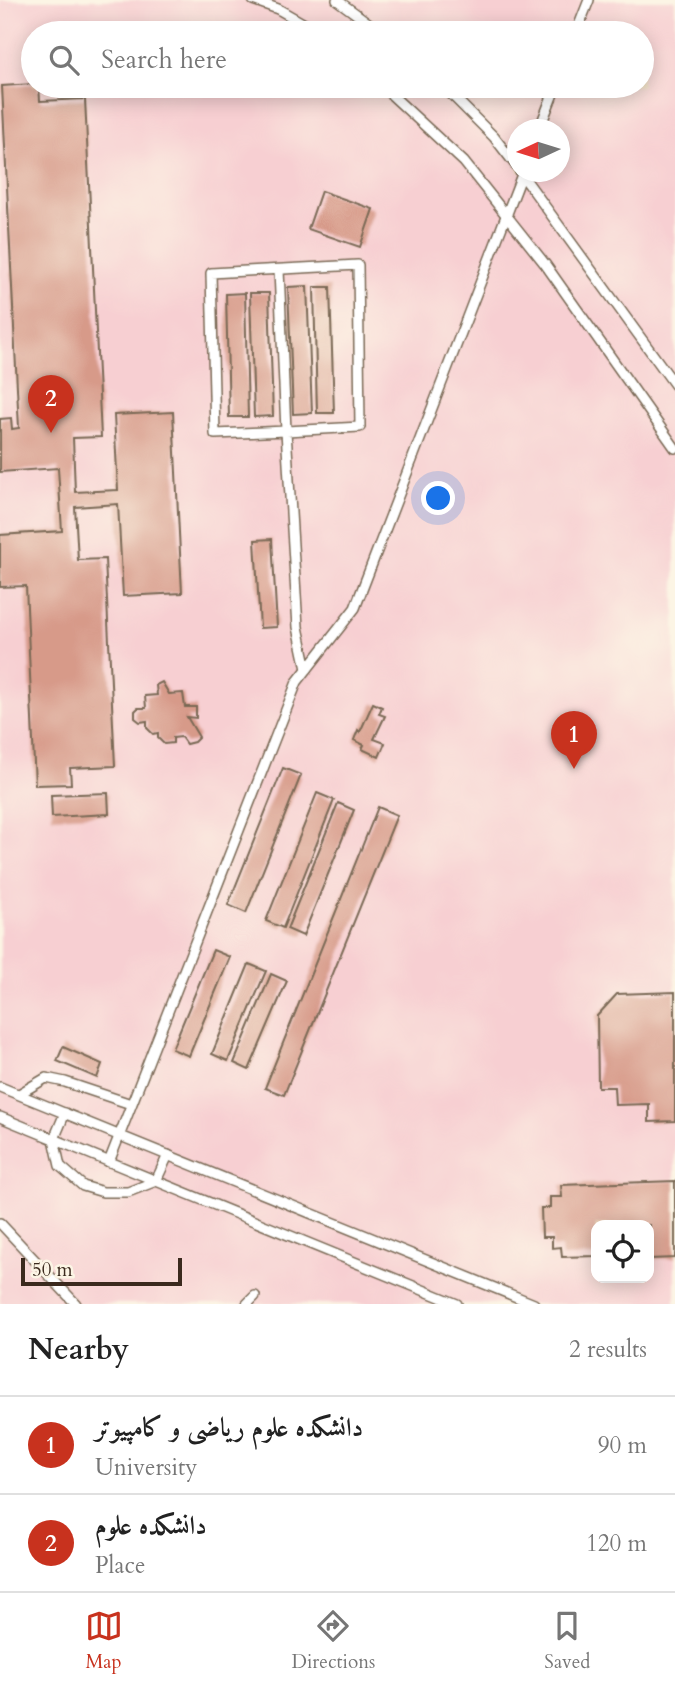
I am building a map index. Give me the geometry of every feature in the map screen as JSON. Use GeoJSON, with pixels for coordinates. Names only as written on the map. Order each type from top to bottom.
{"type":"FeatureCollection","features":[{"type":"Feature","properties":{"kind":"lane"},"geometry":{"type":"LineString","coordinates":[[253,0],[278,9],[299,21]]}},
{"type":"Feature","properties":{"kind":"lane"},"geometry":{"type":"LineString","coordinates":[[337,0],[366,21]]}},
{"type":"Feature","properties":{"kind":"lane"},"geometry":{"type":"LineString","coordinates":[[581,21],[589,0]]}},
{"type":"Feature","properties":{"kind":"lane"},"geometry":{"type":"LineString","coordinates":[[395,98],[464,162],[545,264],[675,448]]}},
{"type":"Feature","properties":{"kind":"lane"},"geometry":{"type":"LineString","coordinates":[[455,98],[507,153]]}},
{"type":"Feature","properties":{"kind":"lane"},"geometry":{"type":"LineString","coordinates":[[543,119],[551,98]]}},
{"type":"Feature","properties":{"kind":"lane"},"geometry":{"type":"LineString","coordinates":[[109,1162],[298,682],[355,608],[517,182]]}},
{"type":"Feature","properties":{"kind":"lane"},"geometry":{"type":"LineString","coordinates":[[529,182],[675,385]]}},
{"type":"Feature","properties":{"kind":"lane"},"geometry":{"type":"LineString","coordinates":[[358,265],[360,427],[286,431],[215,434],[211,273],[358,265]]}},
{"type":"Feature","properties":{"kind":"lane"},"geometry":{"type":"LineString","coordinates":[[279,270],[298,627],[307,670]]}},
{"type":"Feature","properties":{"kind":"lane"},"geometry":{"type":"LineString","coordinates":[[19,1094],[46,1078],[131,1104]]}},
{"type":"Feature","properties":{"kind":"lane"},"geometry":{"type":"LineString","coordinates":[[0,1087],[534,1304]]}},
{"type":"Feature","properties":{"kind":"lane"},"geometry":{"type":"LineString","coordinates":[[65,1113],[54,1139],[60,1166],[83,1186],[103,1192],[128,1192],[156,1181],[168,1155]]}},
{"type":"Feature","properties":{"kind":"lane"},"geometry":{"type":"LineString","coordinates":[[0,1117],[457,1304]]}},
{"type":"Feature","properties":{"kind":"lane"},"geometry":{"type":"LineString","coordinates":[[0,1223],[76,1304]]}},
{"type":"Feature","properties":{"kind":"lane"},"geometry":{"type":"LineString","coordinates":[[247,1304],[255,1296]]}},
{"type":"Feature","properties":{"kind":"shaded area"},"geometry":{"type":"Polygon","coordinates":[[[0,0],[675,0],[675,1304],[0,1304],[0,0]]]}},
{"type":"Feature","properties":{"kind":"building"},"geometry":{"type":"Polygon","coordinates":[[[21,85],[21,98],[40,98],[40,101],[85,99],[101,437],[73,438],[75,492],[118,490],[114,415],[173,412],[182,593],[123,596],[118,504],[75,507],[78,560],[105,559],[115,766],[70,768],[71,784],[35,785],[26,586],[0,587],[0,535],[62,531],[58,468],[0,472],[0,419],[11,418],[12,429],[19,428],[2,86],[21,85]]]}},
{"type":"Feature","properties":{"kind":"building"},"geometry":{"type":"Polygon","coordinates":[[[321,191],[373,209],[360,247],[308,229],[321,191]]]}},
{"type":"Feature","properties":{"kind":"building"},"geometry":{"type":"Polygon","coordinates":[[[307,286],[312,413],[293,414],[288,287],[307,286]]]}},
{"type":"Feature","properties":{"kind":"building"},"geometry":{"type":"Polygon","coordinates":[[[314,287],[330,287],[334,413],[317,413],[314,287]]]}},
{"type":"Feature","properties":{"kind":"building"},"geometry":{"type":"Polygon","coordinates":[[[245,293],[248,417],[229,417],[226,294],[245,293]]]}},
{"type":"Feature","properties":{"kind":"building"},"geometry":{"type":"Polygon","coordinates":[[[250,293],[269,293],[273,416],[254,417],[250,293]]]}},
{"type":"Feature","properties":{"kind":"building"},"geometry":{"type":"Polygon","coordinates":[[[272,539],[277,627],[260,628],[255,540],[272,539]]]}},
{"type":"Feature","properties":{"kind":"building"},"geometry":{"type":"Polygon","coordinates":[[[162,682],[169,694],[183,693],[185,707],[196,707],[196,718],[187,717],[199,737],[194,742],[186,744],[181,737],[173,738],[173,743],[164,744],[158,738],[158,733],[153,734],[147,728],[147,721],[140,722],[135,718],[138,708],[146,708],[145,696],[157,695],[156,685],[162,682]]]}},
{"type":"Feature","properties":{"kind":"building"},"geometry":{"type":"Polygon","coordinates":[[[373,703],[382,707],[379,714],[385,716],[374,739],[385,743],[379,757],[362,749],[364,745],[354,740],[373,703]]]}},
{"type":"Feature","properties":{"kind":"building"},"geometry":{"type":"Polygon","coordinates":[[[283,768],[301,775],[246,913],[228,905],[283,768]]]}},
{"type":"Feature","properties":{"kind":"building"},"geometry":{"type":"Polygon","coordinates":[[[108,793],[109,814],[52,817],[51,795],[108,793]]]}},
{"type":"Feature","properties":{"kind":"building"},"geometry":{"type":"Polygon","coordinates":[[[317,793],[334,800],[283,928],[266,921],[317,793]]]}},
{"type":"Feature","properties":{"kind":"building"},"geometry":{"type":"Polygon","coordinates":[[[338,803],[354,810],[303,936],[287,929],[338,803]]]}},
{"type":"Feature","properties":{"kind":"building"},"geometry":{"type":"Polygon","coordinates":[[[378,807],[397,815],[284,1095],[265,1088],[378,807]]]}},
{"type":"Feature","properties":{"kind":"building"},"geometry":{"type":"Polygon","coordinates":[[[213,950],[230,957],[189,1056],[172,1049],[213,950]]]}},
{"type":"Feature","properties":{"kind":"building"},"geometry":{"type":"Polygon","coordinates":[[[249,964],[266,971],[228,1061],[212,1054],[249,964]]]}},
{"type":"Feature","properties":{"kind":"building"},"geometry":{"type":"Polygon","coordinates":[[[271,974],[287,981],[249,1070],[234,1063],[271,974]]]}},
{"type":"Feature","properties":{"kind":"building"},"geometry":{"type":"Polygon","coordinates":[[[675,992],[675,1121],[649,1122],[649,1104],[615,1105],[614,1087],[598,1087],[597,1016],[617,994],[675,992]]]}},
{"type":"Feature","properties":{"kind":"building"},"geometry":{"type":"Polygon","coordinates":[[[63,1047],[102,1064],[97,1078],[57,1061],[63,1047]]]}},
{"type":"Feature","properties":{"kind":"building"},"geometry":{"type":"Polygon","coordinates":[[[675,1181],[675,1258],[654,1259],[654,1220],[591,1220],[591,1256],[562,1257],[561,1247],[552,1248],[552,1237],[542,1237],[541,1208],[550,1208],[550,1197],[562,1197],[561,1185],[675,1181]]]}},
{"type":"Feature","properties":{"kind":"place","name":"دانشکده علوم"},"geometry":{"type":"Point","coordinates":[51,433]}},
{"type":"Feature","properties":{"kind":"place","name":"دانشکده علوم ریاضی و کامپیوتر"},"geometry":{"type":"Point","coordinates":[574,769]}}]}
